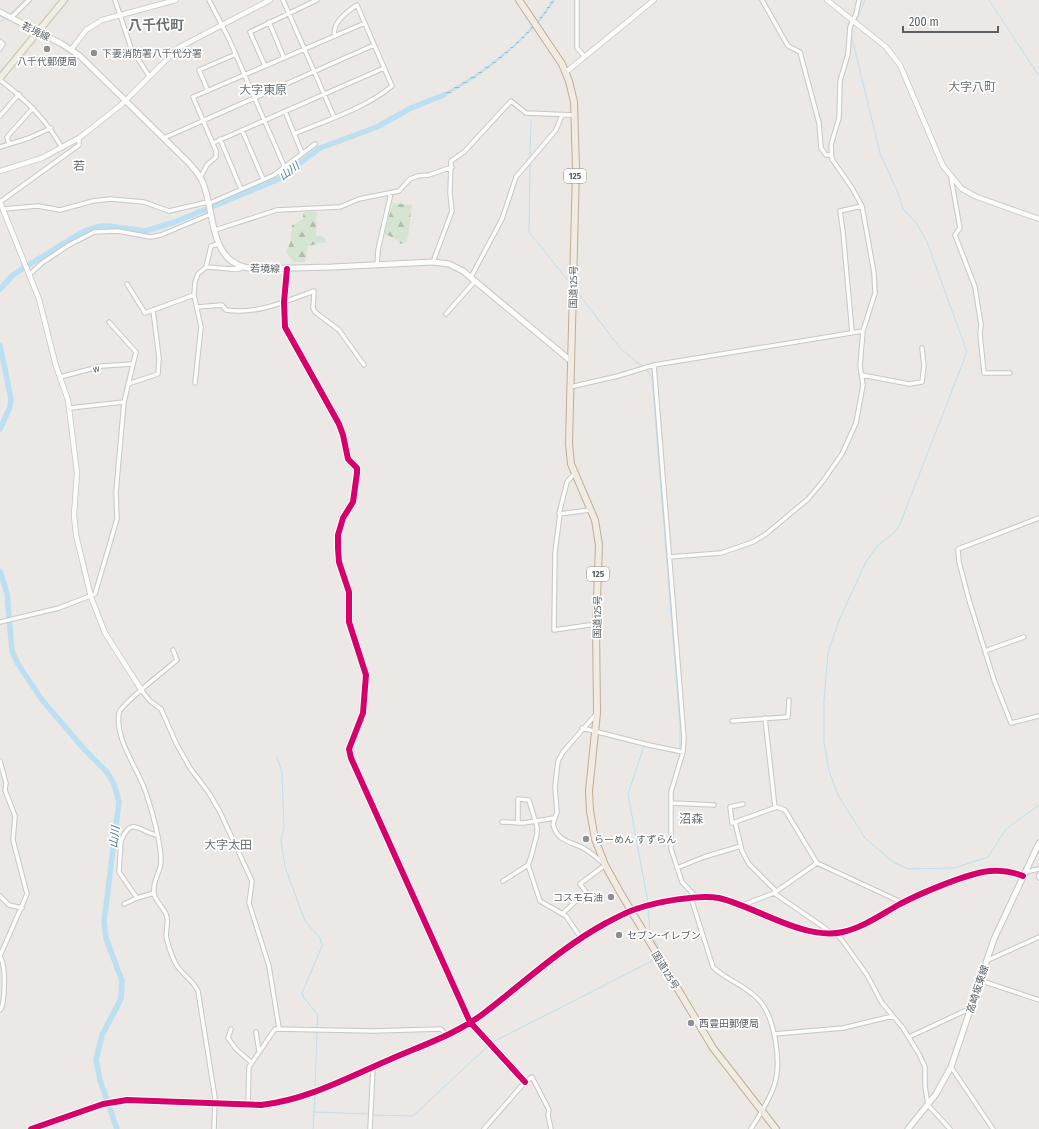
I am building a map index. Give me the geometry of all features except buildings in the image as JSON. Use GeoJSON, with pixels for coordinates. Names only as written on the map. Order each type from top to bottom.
{"type":"FeatureCollection","features":[{"type":"Feature","properties":{"kind":"highway","name":"国道125号"},"geometry":{"type":"LineString","coordinates":[[520,0],[566,72],[573,96],[575,115],[569,444],[574,474],[596,526],[599,546],[596,624],[597,713],[589,791],[590,811],[595,840],[605,865],[630,911],[713,1048],[776,1129]]}},
{"type":"Feature","properties":{"kind":"main road"},"geometry":{"type":"LineString","coordinates":[[0,79],[64,0]]}},
{"type":"Feature","properties":{"kind":"main road","name":"若境線"},"geometry":{"type":"LineString","coordinates":[[0,12],[71,50],[91,66],[188,163],[200,178],[218,244],[227,257],[242,267],[287,269],[433,262],[453,266],[473,279],[571,361]]}},
{"type":"Feature","properties":{"kind":"main road"},"geometry":{"type":"LineString","coordinates":[[560,352],[568,351],[572,345]]}},
{"type":"Feature","properties":{"kind":"main road","name":"高崎坂東線"},"geometry":{"type":"LineString","coordinates":[[908,1129],[928,1105],[951,1067],[994,940],[1039,844]]}},
{"type":"Feature","properties":{"kind":"street"},"geometry":{"type":"LineString","coordinates":[[11,18],[29,0]]}},
{"type":"Feature","properties":{"kind":"street"},"geometry":{"type":"LineString","coordinates":[[114,0],[131,48],[149,76]]}},
{"type":"Feature","properties":{"kind":"street"},"geometry":{"type":"LineString","coordinates":[[71,50],[82,34],[102,20],[176,0]]}},
{"type":"Feature","properties":{"kind":"street"},"geometry":{"type":"LineString","coordinates":[[209,0],[236,54],[285,168]]}},
{"type":"Feature","properties":{"kind":"street"},"geometry":{"type":"LineString","coordinates":[[0,171],[28,164],[79,138],[126,100],[178,48],[270,0]]}},
{"type":"Feature","properties":{"kind":"street"},"geometry":{"type":"LineString","coordinates":[[283,0],[334,117]]}},
{"type":"Feature","properties":{"kind":"street"},"geometry":{"type":"LineString","coordinates":[[265,66],[250,32],[289,12],[317,0]]}},
{"type":"Feature","properties":{"kind":"street"},"geometry":{"type":"LineString","coordinates":[[577,0],[577,48],[584,56]]}},
{"type":"Feature","properties":{"kind":"street"},"geometry":{"type":"LineString","coordinates":[[566,72],[654,0]]}},
{"type":"Feature","properties":{"kind":"street"},"geometry":{"type":"LineString","coordinates":[[762,0],[788,46],[800,52],[819,124],[821,148],[826,155],[830,154]]}},
{"type":"Feature","properties":{"kind":"street"},"geometry":{"type":"LineString","coordinates":[[827,0],[886,47],[900,65],[943,166],[951,178],[962,189],[977,197],[1039,218]]}},
{"type":"Feature","properties":{"kind":"street"},"geometry":{"type":"LineString","coordinates":[[669,557],[721,553],[753,542],[766,534],[808,499],[842,454],[853,429],[863,385],[860,366],[863,331],[873,302],[875,282],[862,206],[830,154],[839,118],[840,81],[848,54],[849,34],[859,0]]}},
{"type":"Feature","properties":{"kind":"street"},"geometry":{"type":"LineString","coordinates":[[294,134],[334,117],[381,94],[392,86],[357,5],[342,18],[334,30],[335,36]]}},
{"type":"Feature","properties":{"kind":"street"},"geometry":{"type":"LineString","coordinates":[[269,22],[284,58]]}},
{"type":"Feature","properties":{"kind":"street"},"geometry":{"type":"LineString","coordinates":[[200,178],[207,165],[216,157],[213,143],[193,97],[365,23]]}},
{"type":"Feature","properties":{"kind":"street"},"geometry":{"type":"LineString","coordinates":[[0,41],[3,44],[0,49]]}},
{"type":"Feature","properties":{"kind":"street"},"geometry":{"type":"LineString","coordinates":[[164,138],[374,45]]}},
{"type":"Feature","properties":{"kind":"street"},"geometry":{"type":"LineString","coordinates":[[208,91],[199,70],[236,54]]}},
{"type":"Feature","properties":{"kind":"street"},"geometry":{"type":"LineString","coordinates":[[213,143],[384,68]]}},
{"type":"Feature","properties":{"kind":"street"},"geometry":{"type":"LineString","coordinates":[[0,79],[19,94],[51,128],[62,148]]}},
{"type":"Feature","properties":{"kind":"street"},"geometry":{"type":"LineString","coordinates":[[0,116],[19,94]]}},
{"type":"Feature","properties":{"kind":"street"},"geometry":{"type":"LineString","coordinates":[[433,262],[452,211],[450,192],[451,162],[464,152],[511,101],[526,113],[575,115]]}},
{"type":"Feature","properties":{"kind":"street"},"geometry":{"type":"LineString","coordinates":[[9,144],[7,137],[33,108]]}},
{"type":"Feature","properties":{"kind":"street"},"geometry":{"type":"LineString","coordinates":[[285,111],[302,153]]}},
{"type":"Feature","properties":{"kind":"street"},"geometry":{"type":"LineString","coordinates":[[446,314],[473,279],[502,219],[516,177],[556,130],[562,115]]}},
{"type":"Feature","properties":{"kind":"street"},"geometry":{"type":"LineString","coordinates":[[0,147],[51,128]]}},
{"type":"Feature","properties":{"kind":"street"},"geometry":{"type":"LineString","coordinates":[[242,130],[263,179]]}},
{"type":"Feature","properties":{"kind":"street"},"geometry":{"type":"LineString","coordinates":[[79,138],[79,145],[0,202],[39,299],[70,408],[77,473],[74,515],[76,535],[91,597],[105,633],[150,702],[161,709],[176,743],[190,768],[209,793],[220,812],[252,881],[249,903],[269,966],[279,1028]]}},
{"type":"Feature","properties":{"kind":"street"},"geometry":{"type":"LineString","coordinates":[[220,139],[241,189]]}},
{"type":"Feature","properties":{"kind":"street"},"geometry":{"type":"LineString","coordinates":[[3,209],[12,207],[38,206],[60,210],[93,201],[110,199],[144,202],[169,211],[208,204],[285,168],[315,144]]}},
{"type":"Feature","properties":{"kind":"street"},"geometry":{"type":"LineString","coordinates":[[215,230],[276,210],[340,207],[370,196],[391,193],[399,190],[410,178],[429,175],[452,167]]}},
{"type":"Feature","properties":{"kind":"street"},"geometry":{"type":"LineString","coordinates":[[951,178],[960,228],[955,235],[975,287],[981,325],[980,334],[984,372],[1010,373]]}},
{"type":"Feature","properties":{"kind":"street"},"geometry":{"type":"LineString","coordinates":[[377,265],[378,250],[391,193]]}},
{"type":"Feature","properties":{"kind":"street"},"geometry":{"type":"LineString","coordinates":[[852,332],[844,232],[840,211],[862,206]]}},
{"type":"Feature","properties":{"kind":"street"},"geometry":{"type":"LineString","coordinates":[[29,275],[42,263],[69,245],[94,232],[118,231],[150,237],[161,235],[210,213]]}},
{"type":"Feature","properties":{"kind":"street"},"geometry":{"type":"LineString","coordinates":[[195,383],[200,327],[194,295],[196,278],[206,267],[211,246],[218,244]]}},
{"type":"Feature","properties":{"kind":"street"},"geometry":{"type":"LineString","coordinates":[[206,267],[232,269],[239,269],[242,267]]}},
{"type":"Feature","properties":{"kind":"street"},"geometry":{"type":"LineString","coordinates":[[287,269],[284,302],[284,318],[287,332],[339,424],[344,435],[348,459],[357,468],[358,473],[353,502],[343,518],[338,535],[339,562],[349,592],[349,622],[366,675],[363,712],[349,749],[351,758],[470,1022],[525,1082]]}},
{"type":"Feature","properties":{"kind":"street"},"geometry":{"type":"LineString","coordinates":[[127,284],[145,313],[194,295]]}},
{"type":"Feature","properties":{"kind":"street"},"geometry":{"type":"LineString","coordinates":[[197,307],[222,305],[226,310],[246,312],[284,302],[314,291],[313,308],[315,312],[339,330],[364,365]]}},
{"type":"Feature","properties":{"kind":"street"},"geometry":{"type":"LineString","coordinates":[[128,384],[158,374],[159,358],[153,310]]}},
{"type":"Feature","properties":{"kind":"street"},"geometry":{"type":"LineString","coordinates":[[1,622],[53,610],[91,597],[95,594],[117,519],[116,492],[124,402],[136,352],[109,322]]}},
{"type":"Feature","properties":{"kind":"street"},"geometry":{"type":"LineString","coordinates":[[570,387],[618,376],[654,364],[863,331]]}},
{"type":"Feature","properties":{"kind":"street"},"geometry":{"type":"LineString","coordinates":[[862,375],[909,384],[922,382],[924,366],[922,348]]}},
{"type":"Feature","properties":{"kind":"street","name":"w"},"geometry":{"type":"LineString","coordinates":[[60,377],[102,366],[133,364]]}},
{"type":"Feature","properties":{"kind":"street"},"geometry":{"type":"LineString","coordinates":[[654,364],[684,738],[683,752],[672,788],[671,850],[682,882],[693,898],[713,967],[718,973],[758,998],[766,1010],[774,1034],[776,1078],[774,1086],[751,1129]]}},
{"type":"Feature","properties":{"kind":"street"},"geometry":{"type":"LineString","coordinates":[[70,408],[124,402]]}},
{"type":"Feature","properties":{"kind":"street"},"geometry":{"type":"LineString","coordinates":[[574,474],[567,482],[560,514],[555,552],[554,630],[596,624]]}},
{"type":"Feature","properties":{"kind":"street"},"geometry":{"type":"LineString","coordinates":[[560,514],[590,510]]}},
{"type":"Feature","properties":{"kind":"street"},"geometry":{"type":"LineString","coordinates":[[1039,518],[958,549],[959,562],[969,600],[994,680],[1011,723],[1039,716]]}},
{"type":"Feature","properties":{"kind":"street"},"geometry":{"type":"LineString","coordinates":[[985,651],[1024,637]]}},
{"type":"Feature","properties":{"kind":"street"},"geometry":{"type":"LineString","coordinates":[[173,650],[177,660],[142,691],[126,702],[119,712],[119,721],[127,750],[146,792],[156,835],[161,862],[154,883],[154,893],[166,913],[168,922],[166,939],[177,966],[194,983],[198,991],[216,1103],[214,1129]]}},
{"type":"Feature","properties":{"kind":"street"},"geometry":{"type":"LineString","coordinates":[[732,721],[788,717],[789,700]]}},
{"type":"Feature","properties":{"kind":"street"},"geometry":{"type":"LineString","coordinates":[[562,913],[586,892],[580,884],[605,865],[588,851],[560,837],[554,827],[554,818],[557,812],[555,787],[558,761],[582,728],[597,713]]}},
{"type":"Feature","properties":{"kind":"street"},"geometry":{"type":"LineString","coordinates":[[765,718],[775,808]]}},
{"type":"Feature","properties":{"kind":"street"},"geometry":{"type":"LineString","coordinates":[[582,728],[650,746],[683,752]]}},
{"type":"Feature","properties":{"kind":"street"},"geometry":{"type":"LineString","coordinates":[[0,761],[6,783],[5,790],[15,816],[13,840],[26,890],[26,897],[22,908],[0,956],[4,976],[3,1004],[0,1010]]}},
{"type":"Feature","properties":{"kind":"street"},"geometry":{"type":"LineString","coordinates":[[0,789],[5,790]]}},
{"type":"Feature","properties":{"kind":"street"},"geometry":{"type":"LineString","coordinates":[[518,823],[518,799],[529,800],[538,834],[528,865],[540,901],[562,913],[571,921],[580,938]]}},
{"type":"Feature","properties":{"kind":"street"},"geometry":{"type":"LineString","coordinates":[[672,802],[714,805]]}},
{"type":"Feature","properties":{"kind":"street"},"geometry":{"type":"LineString","coordinates":[[743,804],[730,807],[732,823],[735,822],[741,846],[749,864],[775,892],[842,940],[867,975],[882,1003],[909,1037],[926,1067],[925,1086],[928,1105],[950,1129]]}},
{"type":"Feature","properties":{"kind":"street"},"geometry":{"type":"LineString","coordinates":[[735,822],[775,808],[780,808],[787,812],[817,863],[903,903]]}},
{"type":"Feature","properties":{"kind":"street"},"geometry":{"type":"LineString","coordinates":[[502,822],[536,822],[554,818]]}},
{"type":"Feature","properties":{"kind":"street"},"geometry":{"type":"LineString","coordinates":[[136,898],[119,872],[118,864],[120,840],[127,830],[134,827],[141,828],[151,834],[156,835]]}},
{"type":"Feature","properties":{"kind":"street"},"geometry":{"type":"LineString","coordinates":[[677,868],[704,857],[741,846]]}},
{"type":"Feature","properties":{"kind":"street"},"geometry":{"type":"LineString","coordinates":[[740,906],[775,892],[817,863]]}},
{"type":"Feature","properties":{"kind":"street"},"geometry":{"type":"LineString","coordinates":[[503,881],[528,865]]}},
{"type":"Feature","properties":{"kind":"street"},"geometry":{"type":"LineString","coordinates":[[31,1129],[103,1104],[114,1102],[144,1100],[248,1104],[277,1103],[305,1096],[446,1035],[470,1022],[489,1010],[557,954],[580,938],[630,911],[693,898],[721,899],[803,928],[833,933],[858,927],[903,903],[944,885],[987,871],[1003,871],[1024,874],[1039,869]]}},
{"type":"Feature","properties":{"kind":"street"},"geometry":{"type":"LineString","coordinates":[[124,904],[136,898],[154,893]]}},
{"type":"Feature","properties":{"kind":"street"},"geometry":{"type":"LineString","coordinates":[[0,896],[9,904],[22,908]]}},
{"type":"Feature","properties":{"kind":"street"},"geometry":{"type":"LineString","coordinates":[[986,961],[1039,937]]}},
{"type":"Feature","properties":{"kind":"street"},"geometry":{"type":"LineString","coordinates":[[980,980],[1039,1000]]}},
{"type":"Feature","properties":{"kind":"street"},"geometry":{"type":"LineString","coordinates":[[909,1037],[971,1008]]}},
{"type":"Feature","properties":{"kind":"street"},"geometry":{"type":"LineString","coordinates":[[774,1034],[843,1028],[893,1016]]}},
{"type":"Feature","properties":{"kind":"street"},"geometry":{"type":"LineString","coordinates":[[231,1029],[228,1038],[236,1049],[252,1063]]}},
{"type":"Feature","properties":{"kind":"street"},"geometry":{"type":"LineString","coordinates":[[248,1104],[249,1067],[275,1029],[373,1031],[441,1029],[446,1035]]}},
{"type":"Feature","properties":{"kind":"street"},"geometry":{"type":"LineString","coordinates":[[256,1032],[260,1051]]}},
{"type":"Feature","properties":{"kind":"street"},"geometry":{"type":"LineString","coordinates":[[370,1129],[373,1067]]}},
{"type":"Feature","properties":{"kind":"street"},"geometry":{"type":"LineString","coordinates":[[951,1067],[993,1129]]}},
{"type":"Feature","properties":{"kind":"street"},"geometry":{"type":"LineString","coordinates":[[484,1129],[525,1082],[532,1077],[549,1110],[548,1115],[551,1129]]}},
{"type":"Feature","properties":{"kind":"green space"},"geometry":{"type":"Polygon","coordinates":[[[393,203],[412,205],[408,238],[406,242],[400,244],[394,238],[384,234],[393,203]]]}},
{"type":"Feature","properties":{"kind":"green space"},"geometry":{"type":"Polygon","coordinates":[[[304,212],[317,212],[316,235],[325,238],[326,242],[308,246],[305,262],[294,262],[286,252],[290,243],[292,225],[302,220],[304,212]]]}},
{"type":"Feature","properties":{"kind":"water"},"geometry":{"type":"Polygon","coordinates":[[[552,0],[555,0],[545,15],[519,43],[487,69],[439,99],[438,96],[469,78],[517,42],[542,14],[552,0]]]}},
{"type":"Feature","properties":{"kind":"waterway"},"geometry":{"type":"LineString","coordinates":[[10,14],[24,0]]}},
{"type":"Feature","properties":{"kind":"waterway"},"geometry":{"type":"LineString","coordinates":[[857,19],[865,0]]}},
{"type":"Feature","properties":{"kind":"waterway"},"geometry":{"type":"LineString","coordinates":[[989,0],[1039,76]]}},
{"type":"Feature","properties":{"kind":"waterway"},"geometry":{"type":"LineString","coordinates":[[0,22],[5,19]]}},
{"type":"Feature","properties":{"kind":"waterway"},"geometry":{"type":"LineString","coordinates":[[851,34],[880,153],[898,193],[903,209],[917,224],[927,242],[967,352],[900,524],[894,533],[877,546],[866,562],[839,620],[828,653],[824,701],[824,742],[829,771],[838,795],[865,838],[893,862],[908,869],[954,868],[988,857],[1006,829],[1039,805]]}},
{"type":"Feature","properties":{"kind":"waterway","name":"山川"},"geometry":{"type":"LineString","coordinates":[[0,289],[14,274],[84,231],[100,226],[145,231],[175,222],[279,179],[320,148],[377,127],[411,108],[444,95]]}},
{"type":"Feature","properties":{"kind":"waterway"},"geometry":{"type":"LineString","coordinates":[[530,158],[531,120]]}},
{"type":"Feature","properties":{"kind":"waterway"},"geometry":{"type":"LineString","coordinates":[[530,163],[529,232],[570,283]]}},
{"type":"Feature","properties":{"kind":"waterway"},"geometry":{"type":"LineString","coordinates":[[576,290],[620,348],[643,367]]}},
{"type":"Feature","properties":{"kind":"waterway","name":"山川"},"geometry":{"type":"LineString","coordinates":[[0,345],[11,399],[10,407],[0,429]]}},
{"type":"Feature","properties":{"kind":"waterway"},"geometry":{"type":"LineString","coordinates":[[646,369],[652,377],[680,724],[680,750]]}},
{"type":"Feature","properties":{"kind":"waterway","name":"山川"},"geometry":{"type":"LineString","coordinates":[[0,571],[7,593],[12,651],[18,664],[42,700],[84,749],[106,771],[114,784],[119,802],[104,922],[106,938],[122,981],[121,999],[102,1035],[96,1060],[100,1080],[117,1129]]}},
{"type":"Feature","properties":{"kind":"waterway"},"geometry":{"type":"LineString","coordinates":[[648,903],[628,794],[644,746],[679,753]]}},
{"type":"Feature","properties":{"kind":"waterway"},"geometry":{"type":"LineString","coordinates":[[277,757],[282,773],[284,828],[281,840],[285,867],[305,921],[320,938],[322,946],[302,993],[304,998],[318,1015],[317,1029]]}},
{"type":"Feature","properties":{"kind":"waterway"},"geometry":{"type":"LineString","coordinates":[[648,906],[650,933],[663,954],[660,956]]}},
{"type":"Feature","properties":{"kind":"waterway"},"geometry":{"type":"LineString","coordinates":[[491,1043],[656,959]]}},
{"type":"Feature","properties":{"kind":"waterway"},"geometry":{"type":"LineString","coordinates":[[315,1088],[317,1032]]}},
{"type":"Feature","properties":{"kind":"waterway"},"geometry":{"type":"LineString","coordinates":[[372,1115],[413,1116],[489,1045]]}},
{"type":"Feature","properties":{"kind":"waterway"},"geometry":{"type":"LineString","coordinates":[[313,1129],[315,1096]]}},
{"type":"Feature","properties":{"kind":"waterway"},"geometry":{"type":"LineString","coordinates":[[314,1112],[369,1114]]}},
{"type":"Feature","properties":{"kind":"cycle path"},"geometry":{"type":"LineString","coordinates":[[287,269],[284,302],[285,327],[339,424],[348,459],[357,468],[353,502],[343,518],[338,535],[339,562],[349,592],[349,622],[366,675],[363,713],[349,749],[351,758],[470,1022],[525,1082]]}},
{"type":"Feature","properties":{"kind":"cycle path"},"geometry":{"type":"LineString","coordinates":[[31,1129],[103,1104],[127,1100],[261,1105],[295,1098],[328,1087],[441,1038],[466,1025],[488,1010],[574,942],[606,923],[644,906],[678,899],[700,897],[719,898],[734,902],[797,928],[813,932],[843,932],[873,920],[920,894],[970,875],[990,871],[999,871],[1011,872],[1023,876]]}},
{"type":"Feature","properties":{"kind":"place","name":"八千代郵便局"},"geometry":{"type":"Point","coordinates":[47,49]}},
{"type":"Feature","properties":{"kind":"place","name":"下妻消防署八千代分署"},"geometry":{"type":"Point","coordinates":[94,53]}},
{"type":"Feature","properties":{"kind":"place","name":"らーめん すずらん"},"geometry":{"type":"Point","coordinates":[586,839]}},
{"type":"Feature","properties":{"kind":"place","name":"コスモ石油"},"geometry":{"type":"Point","coordinates":[611,897]}},
{"type":"Feature","properties":{"kind":"place","name":"セブン-イレブン"},"geometry":{"type":"Point","coordinates":[619,935]}},
{"type":"Feature","properties":{"kind":"place","name":"西豊田郵便局"},"geometry":{"type":"Point","coordinates":[691,1023]}},
{"type":"Feature","properties":{"kind":"district","name":"八千代町"},"geometry":{"type":"Point","coordinates":[156,25]}},
{"type":"Feature","properties":{"kind":"district","name":"大字八町"},"geometry":{"type":"Point","coordinates":[972,87]}},
{"type":"Feature","properties":{"kind":"district","name":"大字東原"},"geometry":{"type":"Point","coordinates":[263,90]}},
{"type":"Feature","properties":{"kind":"district","name":"若"},"geometry":{"type":"Point","coordinates":[79,166]}},
{"type":"Feature","properties":{"kind":"district","name":"沼森"},"geometry":{"type":"Point","coordinates":[691,819]}},
{"type":"Feature","properties":{"kind":"district","name":"大字太田"},"geometry":{"type":"Point","coordinates":[228,845]}}]}
